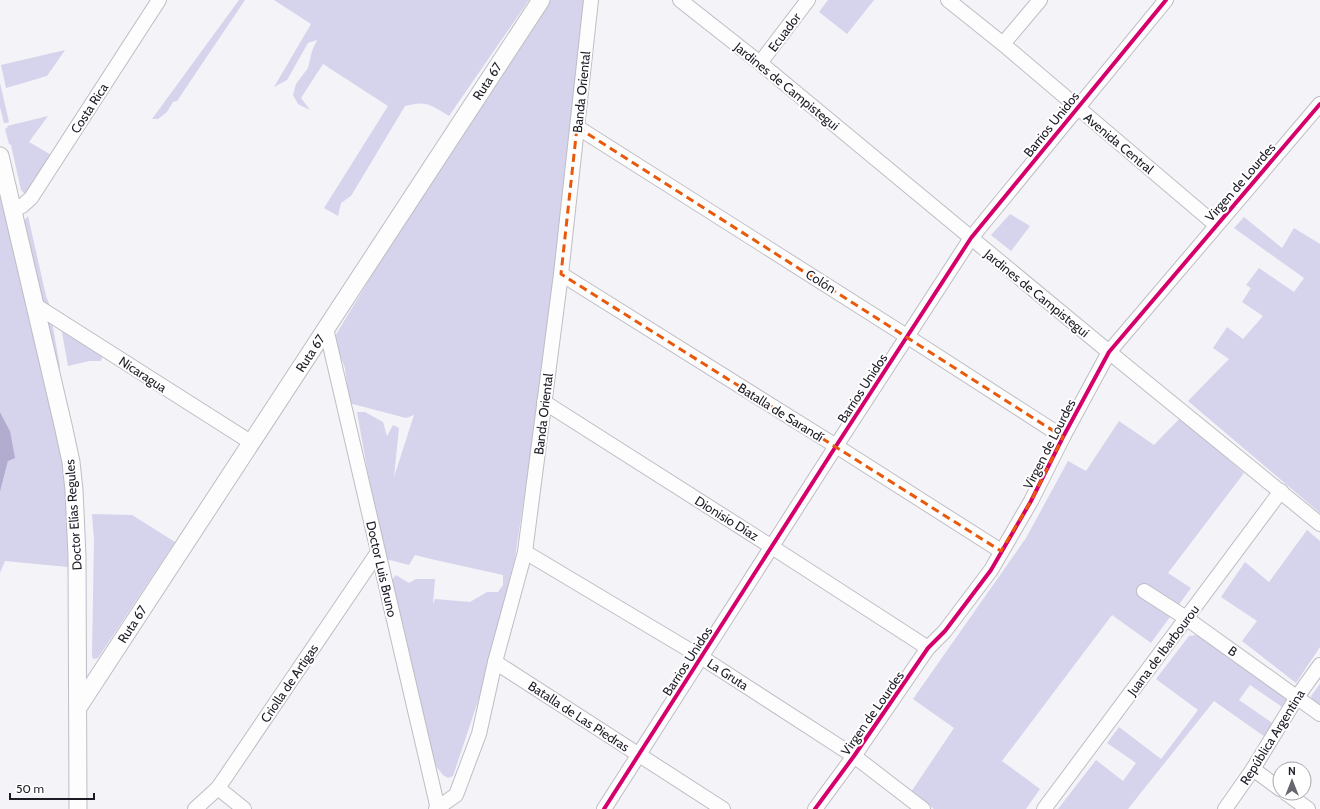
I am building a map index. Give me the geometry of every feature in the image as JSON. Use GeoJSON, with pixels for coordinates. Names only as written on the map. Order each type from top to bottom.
{"type":"FeatureCollection","features":[{"type":"Feature","properties":{"kind":"street","name":"Costa Rica"},"geometry":{"type":"LineString","coordinates":[[13,210],[22,206],[31,198],[159,0]]}},
{"type":"Feature","properties":{"kind":"street","name":"Ruta 67"},"geometry":{"type":"LineString","coordinates":[[78,706],[252,443],[541,0]]}},
{"type":"Feature","properties":{"kind":"street","name":"Banda Oriental"},"geometry":{"type":"LineString","coordinates":[[438,809],[458,802],[479,734],[495,662],[524,552],[561,274],[591,0]]}},
{"type":"Feature","properties":{"kind":"street","name":"Jardines de Campistegui"},"geometry":{"type":"LineString","coordinates":[[680,0],[760,63],[1109,352],[1320,524]]}},
{"type":"Feature","properties":{"kind":"street","name":"Ecuador"},"geometry":{"type":"LineString","coordinates":[[760,63],[808,0]]}},
{"type":"Feature","properties":{"kind":"street","name":"Avenida Central"},"geometry":{"type":"LineString","coordinates":[[948,0],[1003,44],[1216,225]]}},
{"type":"Feature","properties":{"kind":"street"},"geometry":{"type":"LineString","coordinates":[[1003,44],[1040,0]]}},
{"type":"Feature","properties":{"kind":"street","name":"Barrios Unidos"},"geometry":{"type":"LineString","coordinates":[[604,809],[971,238],[1166,0]]}},
{"type":"Feature","properties":{"kind":"street","name":"Virgen de Lourdes"},"geometry":{"type":"LineString","coordinates":[[815,809],[854,756],[928,648],[945,631],[991,570],[1031,501],[1063,437],[1109,352],[1320,104]]}},
{"type":"Feature","properties":{"kind":"street","name":"Colón"},"geometry":{"type":"LineString","coordinates":[[577,127],[908,336],[1063,437]]}},
{"type":"Feature","properties":{"kind":"street","name":"Doctor Elías Regules"},"geometry":{"type":"LineString","coordinates":[[0,156],[71,462],[74,490],[77,556],[78,809]]}},
{"type":"Feature","properties":{"kind":"street","name":"Batalla de Sarandí"},"geometry":{"type":"LineString","coordinates":[[561,274],[1001,551]]}},
{"type":"Feature","properties":{"kind":"street","name":"Nicaragua"},"geometry":{"type":"LineString","coordinates":[[35,305],[252,443]]}},
{"type":"Feature","properties":{"kind":"street","name":"Doctor Luis Bruno"},"geometry":{"type":"LineString","coordinates":[[326,328],[438,809]]}},
{"type":"Feature","properties":{"kind":"street","name":"Dionisio Díaz"},"geometry":{"type":"LineString","coordinates":[[544,402],[928,648]]}},
{"type":"Feature","properties":{"kind":"street","name":"Juana de Ibarbourou"},"geometry":{"type":"LineString","coordinates":[[1044,809],[1281,491]]}},
{"type":"Feature","properties":{"kind":"street","name":"Criolla de Artigas"},"geometry":{"type":"LineString","coordinates":[[195,809],[218,788],[378,552]]}},
{"type":"Feature","properties":{"kind":"street","name":"La Gruta"},"geometry":{"type":"LineString","coordinates":[[524,552],[701,657],[854,756],[923,809]]}},
{"type":"Feature","properties":{"kind":"street","name":"B"},"geometry":{"type":"LineString","coordinates":[[1144,591],[1186,618],[1320,714]]}},
{"type":"Feature","properties":{"kind":"street","name":"Batalla de Las Piedras"},"geometry":{"type":"LineString","coordinates":[[495,662],[723,809]]}},
{"type":"Feature","properties":{"kind":"street","name":"República Argentina"},"geometry":{"type":"LineString","coordinates":[[1224,809],[1253,769],[1297,697],[1320,665]]}},
{"type":"Feature","properties":{"kind":"street"},"geometry":{"type":"LineString","coordinates":[[1253,769],[1272,783]]}},
{"type":"Feature","properties":{"kind":"street"},"geometry":{"type":"LineString","coordinates":[[218,788],[244,809]]}},
{"type":"Feature","properties":{"kind":"street"},"geometry":{"type":"LineString","coordinates":[[1297,801],[1308,809]]}},
{"type":"Feature","properties":{"kind":"highlighted area"},"geometry":{"type":"Polygon","coordinates":[[[577,127],[1063,437],[1031,501],[1001,551],[561,274],[577,127]]]}},
{"type":"Feature","properties":{"kind":"shaded area"},"geometry":{"type":"Polygon","coordinates":[[[239,0],[245,0],[177,101],[173,102],[167,112],[158,119],[152,119],[239,0]]]}},
{"type":"Feature","properties":{"kind":"shaded area"},"geometry":{"type":"Polygon","coordinates":[[[274,0],[529,0],[449,116],[428,105],[418,103],[405,106],[351,196],[341,203],[338,216],[324,208],[388,106],[323,64],[301,98],[310,110],[298,104],[293,95],[296,84],[308,68],[312,51],[317,40],[308,43],[287,80],[274,87],[311,24],[274,0]]]}},
{"type":"Feature","properties":{"kind":"shaded area"},"geometry":{"type":"Polygon","coordinates":[[[550,0],[585,0],[565,166],[557,279],[515,558],[486,677],[453,776],[448,778],[443,775],[435,765],[419,710],[391,581],[396,575],[409,583],[416,579],[435,579],[433,604],[435,599],[470,602],[487,592],[498,592],[503,585],[503,575],[415,555],[409,565],[386,559],[371,491],[357,412],[365,412],[383,422],[387,436],[393,425],[399,428],[394,477],[414,415],[406,418],[349,403],[345,368],[334,340],[408,216],[550,0]]]}},
{"type":"Feature","properties":{"kind":"shaded area"},"geometry":{"type":"Polygon","coordinates":[[[828,0],[874,0],[847,34],[819,12],[828,0]]]}},
{"type":"Feature","properties":{"kind":"shaded area"},"geometry":{"type":"Polygon","coordinates":[[[65,50],[47,76],[6,88],[1,65],[65,50]]]}},
{"type":"Feature","properties":{"kind":"shaded area"},"geometry":{"type":"Polygon","coordinates":[[[0,83],[9,122],[6,123],[4,123],[0,107],[0,83]]]}},
{"type":"Feature","properties":{"kind":"shaded area"},"geometry":{"type":"Polygon","coordinates":[[[48,116],[29,142],[53,156],[29,194],[25,194],[21,190],[11,145],[9,144],[5,129],[8,127],[7,126],[48,116]]]}},
{"type":"Feature","properties":{"kind":"shaded area"},"geometry":{"type":"Polygon","coordinates":[[[0,192],[61,447],[66,495],[68,567],[5,561],[0,573],[0,492],[8,461],[10,431],[0,412],[0,192]]]}},
{"type":"Feature","properties":{"kind":"shaded area"},"geometry":{"type":"Polygon","coordinates":[[[1010,214],[1030,226],[1011,251],[991,235],[1010,214]]]}},
{"type":"Feature","properties":{"kind":"shaded area"},"geometry":{"type":"Polygon","coordinates":[[[28,216],[49,307],[42,302],[23,222],[28,216]]]}},
{"type":"Feature","properties":{"kind":"shaded area"},"geometry":{"type":"Polygon","coordinates":[[[1244,217],[1282,248],[1294,228],[1320,244],[1320,513],[1188,401],[1229,359],[1213,348],[1227,327],[1243,339],[1263,316],[1242,302],[1251,288],[1246,285],[1259,268],[1294,292],[1304,278],[1234,228],[1244,217]]]}},
{"type":"Feature","properties":{"kind":"shaded area"},"geometry":{"type":"Polygon","coordinates":[[[45,320],[52,322],[60,369],[57,368],[45,320]]]}},
{"type":"Feature","properties":{"kind":"shaded area"},"geometry":{"type":"Polygon","coordinates":[[[61,327],[103,354],[101,361],[89,361],[68,366],[61,327]]]}},
{"type":"Feature","properties":{"kind":"shaded area"},"geometry":{"type":"Polygon","coordinates":[[[0,412],[10,431],[15,458],[8,461],[0,492],[0,412]]]}},
{"type":"Feature","properties":{"kind":"shaded area"},"geometry":{"type":"Polygon","coordinates":[[[1180,418],[1244,473],[1168,573],[1191,588],[1151,643],[1112,615],[1002,761],[1040,789],[1026,809],[934,809],[911,792],[954,728],[913,699],[1026,538],[1068,461],[1086,471],[1119,421],[1154,445],[1180,418]]]}},
{"type":"Feature","properties":{"kind":"shaded area"},"geometry":{"type":"Polygon","coordinates":[[[92,514],[132,515],[175,542],[98,658],[93,659],[94,539],[92,514]]]}},
{"type":"Feature","properties":{"kind":"shaded area"},"geometry":{"type":"Polygon","coordinates":[[[1307,530],[1320,541],[1320,647],[1296,683],[1242,641],[1257,621],[1221,597],[1245,562],[1269,582],[1307,530]]]}},
{"type":"Feature","properties":{"kind":"shaded area"},"geometry":{"type":"Polygon","coordinates":[[[1195,635],[1203,638],[1288,698],[1288,711],[1250,685],[1239,700],[1278,727],[1268,739],[1214,701],[1128,809],[1058,809],[1096,760],[1123,781],[1136,763],[1107,743],[1119,727],[1161,759],[1198,710],[1156,679],[1189,636],[1195,635]]]}},
{"type":"Feature","properties":{"kind":"shaded area"},"geometry":{"type":"Polygon","coordinates":[[[1320,684],[1320,707],[1313,702],[1311,696],[1320,684]]]}},
{"type":"Feature","properties":{"kind":"cycle path"},"geometry":{"type":"LineString","coordinates":[[604,809],[971,238],[1166,0]]}},
{"type":"Feature","properties":{"kind":"cycle path"},"geometry":{"type":"LineString","coordinates":[[815,809],[854,756],[928,648],[945,631],[991,570],[1031,501],[1063,437],[1109,352],[1320,104]]}}]}
